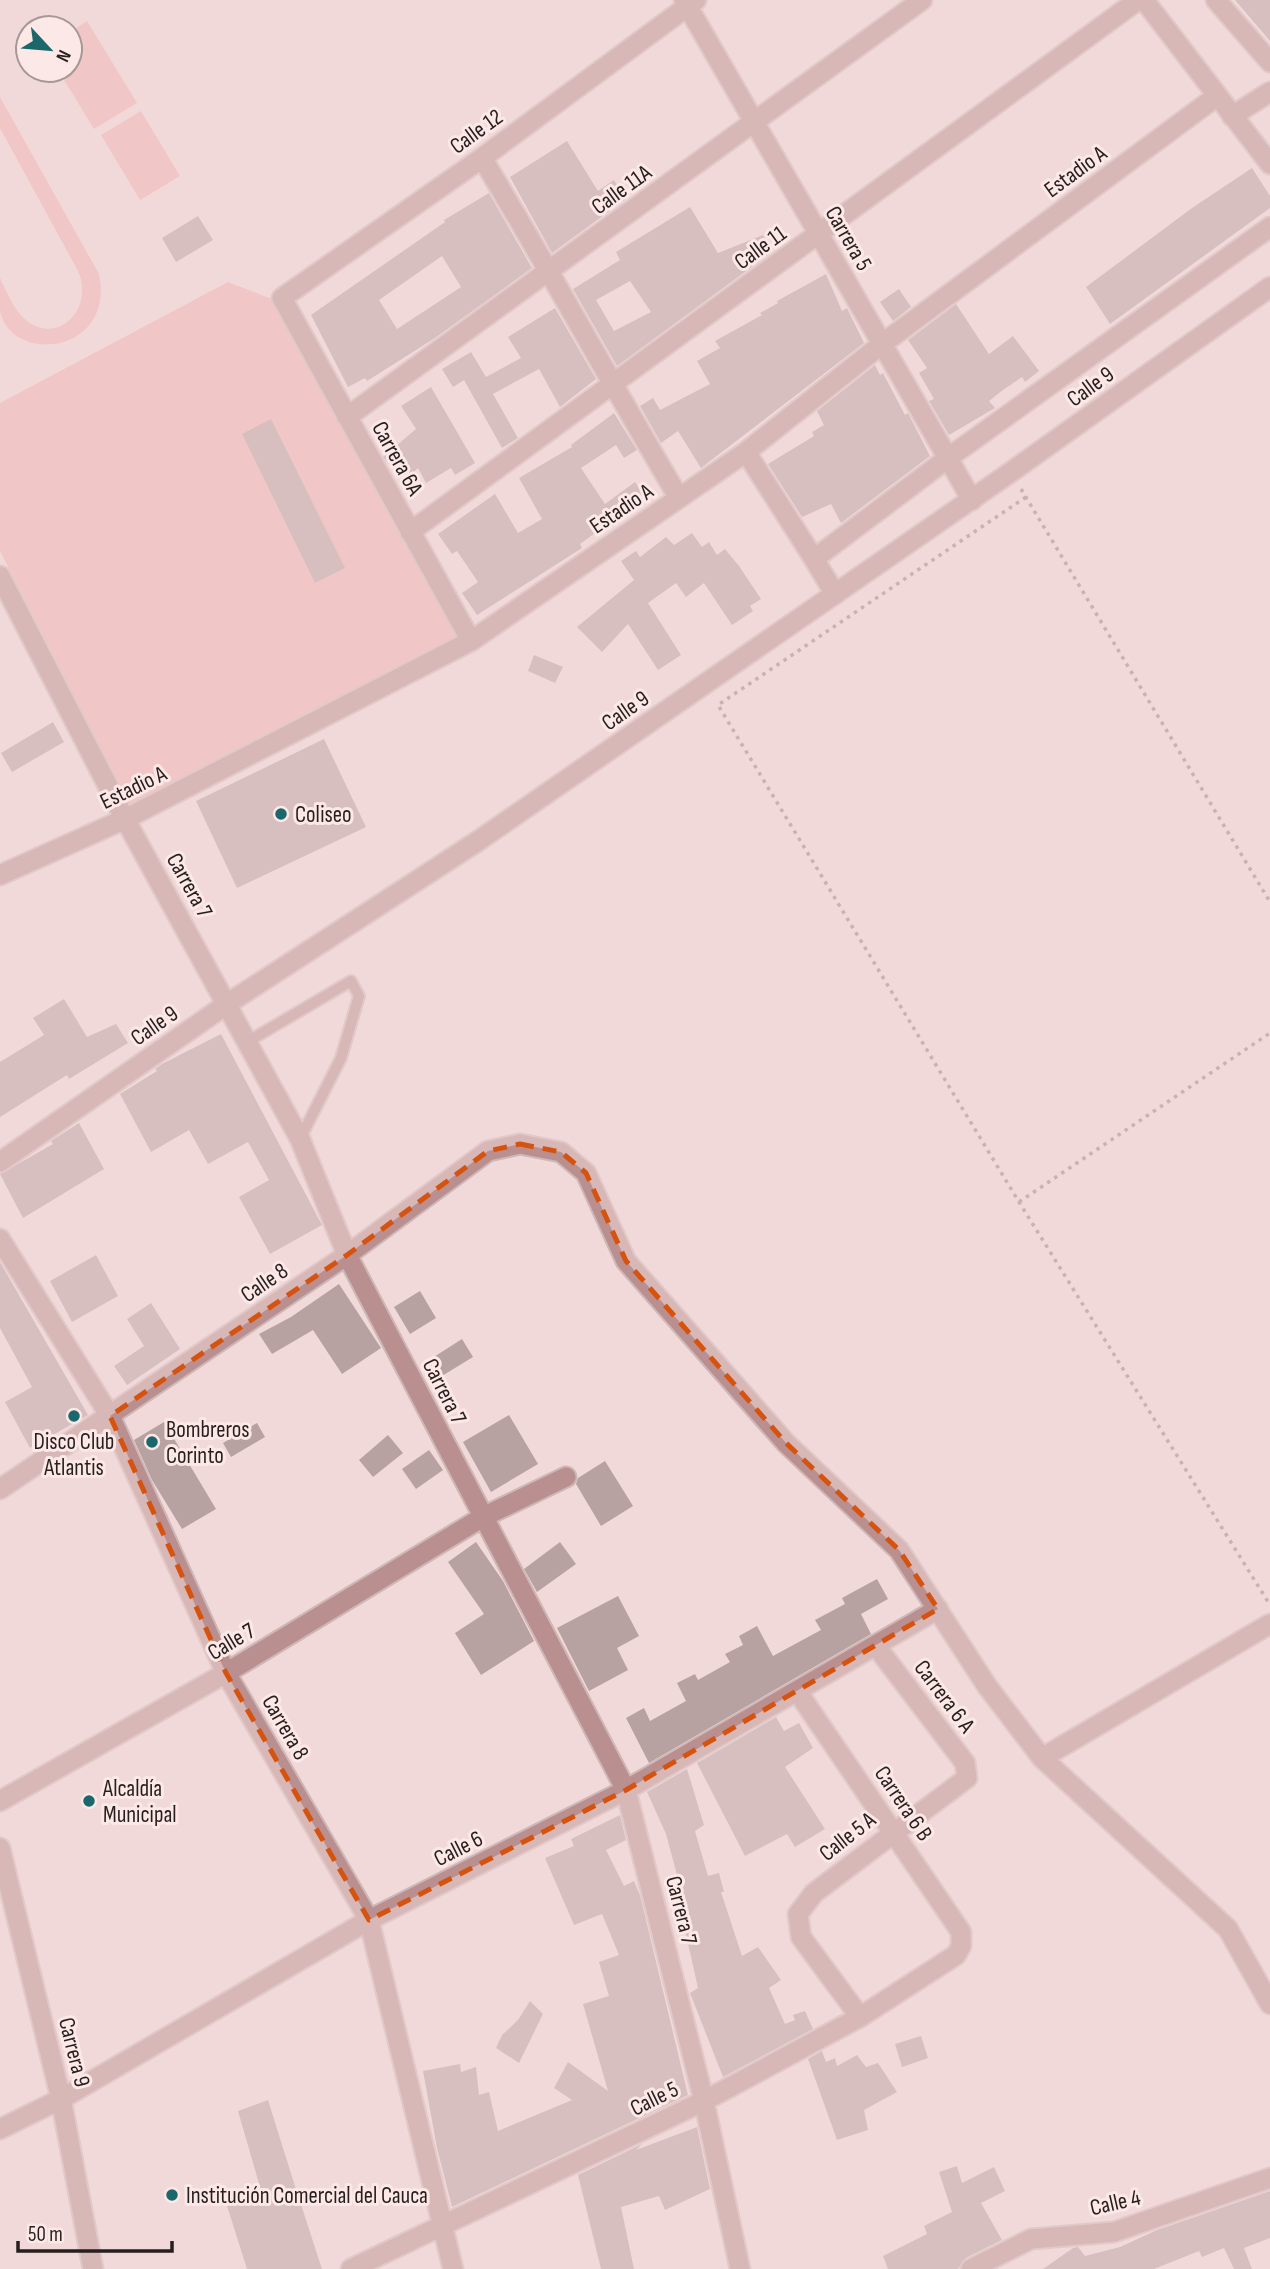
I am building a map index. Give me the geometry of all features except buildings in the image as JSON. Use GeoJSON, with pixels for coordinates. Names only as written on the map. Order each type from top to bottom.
{"type":"FeatureCollection","features":[{"type":"Feature","properties":{"kind":"street","name":"Calle 11A"},"geometry":{"type":"LineString","coordinates":[[347,417],[922,0]]}},
{"type":"Feature","properties":{"kind":"street"},"geometry":{"type":"LineString","coordinates":[[1141,0],[1270,163]]}},
{"type":"Feature","properties":{"kind":"street","name":"Calle 11"},"geometry":{"type":"LineString","coordinates":[[410,532],[1141,0]]}},
{"type":"Feature","properties":{"kind":"street"},"geometry":{"type":"LineString","coordinates":[[1216,0],[1270,62]]}},
{"type":"Feature","properties":{"kind":"street","name":"Carrera 5"},"geometry":{"type":"LineString","coordinates":[[690,2],[755,122],[972,500]]}},
{"type":"Feature","properties":{"kind":"street","name":"Calle 12"},"geometry":{"type":"LineString","coordinates":[[282,298],[482,158],[690,2]]}},
{"type":"Feature","properties":{"kind":"street"},"geometry":{"type":"LineString","coordinates":[[1232,116],[1270,92]]}},
{"type":"Feature","properties":{"kind":"street","name":"Estadio A"},"geometry":{"type":"LineString","coordinates":[[0,876],[125,819],[471,641],[746,452],[882,344],[1217,96]]}},
{"type":"Feature","properties":{"kind":"street"},"geometry":{"type":"LineString","coordinates":[[482,158],[550,270],[612,385],[679,498]]}},
{"type":"Feature","properties":{"kind":"street"},"geometry":{"type":"LineString","coordinates":[[814,559],[948,458],[1270,228]]}},
{"type":"Feature","properties":{"kind":"street","name":"Calle 9"},"geometry":{"type":"LineString","coordinates":[[0,1162],[227,1004],[478,841],[972,500],[1270,287]]}},
{"type":"Feature","properties":{"kind":"street","name":"Carrera 6A"},"geometry":{"type":"LineString","coordinates":[[282,298],[471,641]]}},
{"type":"Feature","properties":{"kind":"street"},"geometry":{"type":"LineString","coordinates":[[746,452],[835,594]]}},
{"type":"Feature","properties":{"kind":"street","name":"Carrera 7"},"geometry":{"type":"LineString","coordinates":[[0,576],[125,819],[300,1139],[347,1255],[626,1790],[704,2101],[740,2269]]}},
{"type":"Feature","properties":{"kind":"street","name":"Calle 8"},"geometry":{"type":"LineString","coordinates":[[0,1489],[347,1255],[488,1151],[520,1144],[561,1152],[586,1172],[626,1261],[786,1444],[899,1550],[938,1609]]}},
{"type":"Feature","properties":{"kind":"street","name":"Carrera 8"},"geometry":{"type":"LineString","coordinates":[[0,1239],[110,1416],[226,1673],[369,1920],[453,2269]]}},
{"type":"Feature","properties":{"kind":"street","name":"Calle 7"},"geometry":{"type":"LineString","coordinates":[[0,1801],[226,1673],[483,1517],[566,1477]]}},
{"type":"Feature","properties":{"kind":"street"},"geometry":{"type":"LineString","coordinates":[[938,1609],[987,1686],[1042,1758],[1228,1929],[1270,2004]]}},
{"type":"Feature","properties":{"kind":"street","name":"Calle 6"},"geometry":{"type":"LineString","coordinates":[[0,2129],[61,2099],[369,1920],[626,1790],[938,1609]]}},
{"type":"Feature","properties":{"kind":"street"},"geometry":{"type":"LineString","coordinates":[[1042,1758],[1270,1624]]}},
{"type":"Feature","properties":{"kind":"street","name":"Carrera 6 A"},"geometry":{"type":"LineString","coordinates":[[876,1646],[965,1763],[967,1778]]}},
{"type":"Feature","properties":{"kind":"street","name":"Carrera 6 B"},"geometry":{"type":"LineString","coordinates":[[797,1691],[961,1932],[961,1946]]}},
{"type":"Feature","properties":{"kind":"street","name":"Calle 5 A"},"geometry":{"type":"LineString","coordinates":[[860,2017],[801,1937],[797,1914],[814,1893],[893,1830],[967,1778]]}},
{"type":"Feature","properties":{"kind":"street","name":"Carrera 9"},"geometry":{"type":"LineString","coordinates":[[0,1848],[61,2099],[93,2269]]}},
{"type":"Feature","properties":{"kind":"street","name":"Calle 5"},"geometry":{"type":"LineString","coordinates":[[351,2269],[704,2101],[860,2017],[956,1955],[961,1946]]}},
{"type":"Feature","properties":{"kind":"street","name":"Calle 4"},"geometry":{"type":"LineString","coordinates":[[971,2269],[1031,2239],[1114,2232],[1270,2178]]}},
{"type":"Feature","properties":{"kind":"lane"},"geometry":{"type":"LineString","coordinates":[[247,1042],[351,981],[359,996],[341,1058],[300,1139]]}},
{"type":"Feature","properties":{"kind":"path"},"geometry":{"type":"LineString","coordinates":[[1011,472],[1270,902]]}},
{"type":"Feature","properties":{"kind":"path"},"geometry":{"type":"LineString","coordinates":[[1026,497],[718,705],[1019,1202],[1270,1605]]}},
{"type":"Feature","properties":{"kind":"path"},"geometry":{"type":"LineString","coordinates":[[1019,1202],[1270,1033]]}},
{"type":"Feature","properties":{"kind":"highlighted area"},"geometry":{"type":"Polygon","coordinates":[[[520,1144],[561,1152],[586,1173],[626,1261],[786,1443],[899,1550],[938,1609],[626,1790],[369,1920],[226,1673],[110,1416],[347,1255],[488,1151],[520,1144]]]}},
{"type":"Feature","properties":{"kind":"shaded area"},"geometry":{"type":"Polygon","coordinates":[[[87,21],[137,103],[94,129],[67,84],[84,84],[84,23],[87,21]]]}},
{"type":"Feature","properties":{"kind":"shaded area"},"geometry":{"type":"Polygon","coordinates":[[[0,97],[99,274],[100,301],[92,321],[78,335],[60,343],[41,344],[23,340],[8,328],[0,311],[0,278],[22,317],[40,327],[52,329],[62,325],[78,309],[82,284],[78,271],[0,128],[0,97]]]}},
{"type":"Feature","properties":{"kind":"shaded area"},"geometry":{"type":"Polygon","coordinates":[[[141,111],[180,176],[140,200],[101,135],[141,111]]]}},
{"type":"Feature","properties":{"kind":"shaded area"},"geometry":{"type":"Polygon","coordinates":[[[228,282],[272,299],[461,638],[131,807],[0,551],[0,403],[228,282]]]}},
{"type":"Feature","properties":{"kind":"place","name":"Coliseo"},"geometry":{"type":"Point","coordinates":[281,814]}},
{"type":"Feature","properties":{"kind":"place","name":"Disco Club Atlantis"},"geometry":{"type":"Point","coordinates":[74,1416]}},
{"type":"Feature","properties":{"kind":"place","name":"Bombreros Corinto"},"geometry":{"type":"Point","coordinates":[152,1442]}},
{"type":"Feature","properties":{"kind":"place","name":"Alcaldía Municipal"},"geometry":{"type":"Point","coordinates":[89,1801]}},
{"type":"Feature","properties":{"kind":"place","name":"Institución Comercial del Cauca"},"geometry":{"type":"Point","coordinates":[172,2195]}}]}
